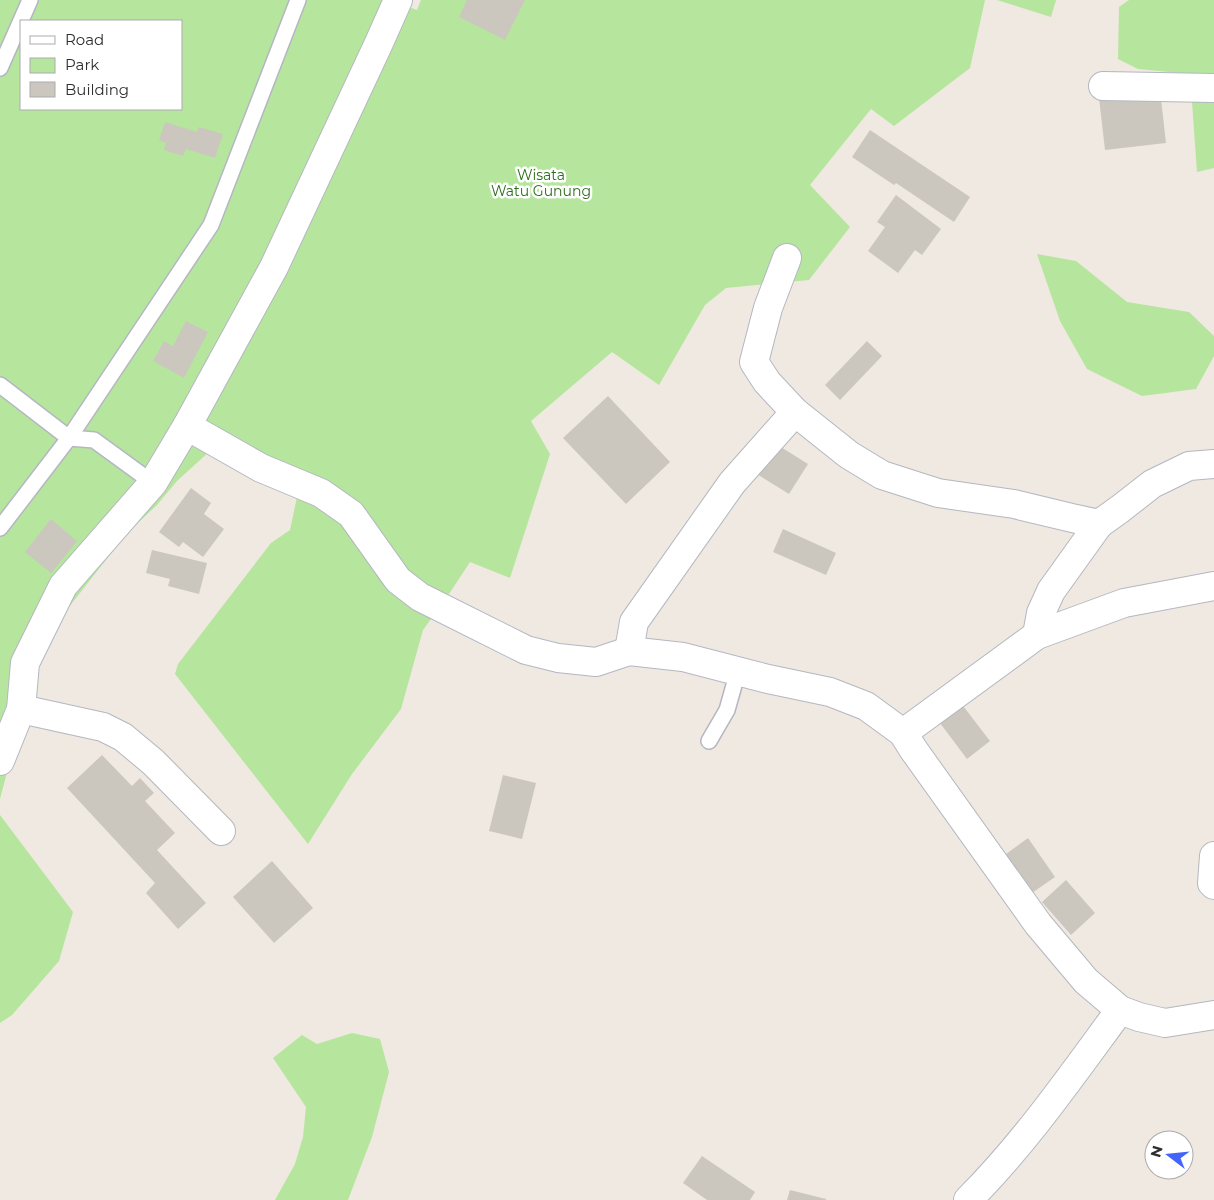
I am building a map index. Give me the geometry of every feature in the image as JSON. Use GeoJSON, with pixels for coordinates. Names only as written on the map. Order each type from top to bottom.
{"type":"FeatureCollection","features":[{"type":"Feature","properties":{"kind":"street"},"geometry":{"type":"LineString","coordinates":[[0,761],[21,709],[25,663],[63,586],[153,483],[187,426],[274,267],[398,0]]}},
{"type":"Feature","properties":{"kind":"street"},"geometry":{"type":"LineString","coordinates":[[1103,86],[1214,88]]}},
{"type":"Feature","properties":{"kind":"street"},"geometry":{"type":"LineString","coordinates":[[787,258],[768,308],[754,362],[767,382],[795,412],[849,455],[882,475],[938,493],[1014,504],[1099,524]]}},
{"type":"Feature","properties":{"kind":"street"},"geometry":{"type":"LineString","coordinates":[[630,651],[634,622],[732,483],[795,412]]}},
{"type":"Feature","properties":{"kind":"street"},"geometry":{"type":"LineString","coordinates":[[187,426],[261,468],[321,493],[343,507],[351,514],[398,580],[420,597],[526,650],[558,658],[596,662],[630,651],[683,657],[768,679],[830,692],[866,706],[903,733],[913,750],[1038,924],[1086,981],[1120,1010],[1139,1017],[1165,1023],[1214,1015]]}},
{"type":"Feature","properties":{"kind":"street"},"geometry":{"type":"LineString","coordinates":[[1037,635],[1041,613],[1051,590],[1099,524],[1152,484],[1189,466],[1214,464]]}},
{"type":"Feature","properties":{"kind":"street"},"geometry":{"type":"LineString","coordinates":[[903,733],[1037,635],[1124,603],[1214,586]]}},
{"type":"Feature","properties":{"kind":"street"},"geometry":{"type":"LineString","coordinates":[[21,709],[103,726],[123,737],[153,762],[221,831]]}},
{"type":"Feature","properties":{"kind":"street"},"geometry":{"type":"LineString","coordinates":[[1214,856],[1212,883],[1214,885]]}},
{"type":"Feature","properties":{"kind":"street"},"geometry":{"type":"LineString","coordinates":[[968,1200],[991,1176],[1047,1108],[1120,1010]]}},
{"type":"Feature","properties":{"kind":"lane"},"geometry":{"type":"LineString","coordinates":[[21,20],[30,0]]}},
{"type":"Feature","properties":{"kind":"lane"},"geometry":{"type":"LineString","coordinates":[[0,528],[69,438],[212,225],[298,0]]}},
{"type":"Feature","properties":{"kind":"lane"},"geometry":{"type":"LineString","coordinates":[[0,68],[20,23]]}},
{"type":"Feature","properties":{"kind":"lane"},"geometry":{"type":"LineString","coordinates":[[0,385],[69,438],[94,440],[153,483]]}},
{"type":"Feature","properties":{"kind":"lane"},"geometry":{"type":"LineString","coordinates":[[709,741],[727,710],[738,671]]}},
{"type":"Feature","properties":{"kind":"green space","name":"Wisata Watu Gunung"},"geometry":{"type":"Polygon","coordinates":[[[0,0],[390,0],[417,10],[421,0],[985,0],[970,68],[894,126],[871,109],[810,185],[850,227],[809,280],[726,288],[705,305],[659,385],[612,352],[531,421],[550,454],[510,578],[470,562],[423,630],[401,709],[352,774],[308,844],[175,674],[178,664],[271,543],[290,530],[297,497],[211,450],[177,481],[157,505],[127,533],[47,635],[0,799],[0,0]]]}},
{"type":"Feature","properties":{"kind":"green space"},"geometry":{"type":"Polygon","coordinates":[[[997,0],[1056,0],[1051,17],[997,0]]]}},
{"type":"Feature","properties":{"kind":"green space"},"geometry":{"type":"Polygon","coordinates":[[[1129,0],[1214,0],[1214,168],[1197,172],[1190,74],[1138,69],[1118,59],[1119,7],[1129,0]]]}},
{"type":"Feature","properties":{"kind":"green space"},"geometry":{"type":"Polygon","coordinates":[[[1037,254],[1076,261],[1127,302],[1189,312],[1214,336],[1214,356],[1196,389],[1142,396],[1087,369],[1060,321],[1037,254]]]}},
{"type":"Feature","properties":{"kind":"green space"},"geometry":{"type":"Polygon","coordinates":[[[0,815],[73,912],[59,961],[12,1015],[0,1023],[0,815]]]}},
{"type":"Feature","properties":{"kind":"green space"},"geometry":{"type":"Polygon","coordinates":[[[352,1033],[380,1039],[389,1072],[372,1137],[348,1200],[275,1200],[295,1164],[303,1137],[306,1107],[273,1058],[302,1035],[317,1044],[352,1033]]]}},
{"type":"Feature","properties":{"kind":"building"},"geometry":{"type":"Polygon","coordinates":[[[467,0],[525,0],[505,40],[459,17],[467,0]]]}},
{"type":"Feature","properties":{"kind":"building"},"geometry":{"type":"Polygon","coordinates":[[[1160,90],[1166,143],[1105,150],[1099,98],[1160,90]]]}},
{"type":"Feature","properties":{"kind":"building"},"geometry":{"type":"Polygon","coordinates":[[[165,122],[197,132],[199,127],[223,134],[215,158],[186,149],[183,156],[164,150],[166,143],[159,140],[165,122]]]}},
{"type":"Feature","properties":{"kind":"building"},"geometry":{"type":"Polygon","coordinates":[[[870,130],[970,197],[954,222],[896,183],[894,185],[852,157],[870,130]]]}},
{"type":"Feature","properties":{"kind":"building"},"geometry":{"type":"Polygon","coordinates":[[[896,195],[941,229],[922,255],[915,250],[898,273],[868,251],[885,227],[877,222],[896,195]]]}},
{"type":"Feature","properties":{"kind":"building"},"geometry":{"type":"Polygon","coordinates":[[[186,321],[208,332],[184,378],[153,361],[164,341],[173,346],[186,321]]]}},
{"type":"Feature","properties":{"kind":"building"},"geometry":{"type":"Polygon","coordinates":[[[867,341],[882,356],[840,400],[825,385],[867,341]]]}},
{"type":"Feature","properties":{"kind":"building"},"geometry":{"type":"Polygon","coordinates":[[[608,396],[670,462],[626,504],[563,438],[608,396]]]}},
{"type":"Feature","properties":{"kind":"building"},"geometry":{"type":"Polygon","coordinates":[[[776,444],[808,464],[789,494],[757,474],[776,444]]]}},
{"type":"Feature","properties":{"kind":"building"},"geometry":{"type":"Polygon","coordinates":[[[191,488],[211,503],[204,514],[224,529],[203,557],[183,542],[179,547],[159,532],[191,488]]]}},
{"type":"Feature","properties":{"kind":"building"},"geometry":{"type":"Polygon","coordinates":[[[51,519],[77,541],[51,573],[25,552],[51,519]]]}},
{"type":"Feature","properties":{"kind":"building"},"geometry":{"type":"Polygon","coordinates":[[[783,529],[836,553],[826,575],[773,552],[783,529]]]}},
{"type":"Feature","properties":{"kind":"building"},"geometry":{"type":"Polygon","coordinates":[[[152,550],[207,563],[199,594],[168,586],[170,579],[146,573],[152,550]]]}},
{"type":"Feature","properties":{"kind":"building"},"geometry":{"type":"Polygon","coordinates":[[[957,698],[990,741],[967,759],[934,715],[957,698]]]}},
{"type":"Feature","properties":{"kind":"building"},"geometry":{"type":"Polygon","coordinates":[[[102,755],[132,786],[140,778],[154,793],[145,801],[175,833],[157,850],[206,903],[178,929],[146,893],[155,883],[67,788],[102,755]]]}},
{"type":"Feature","properties":{"kind":"building"},"geometry":{"type":"Polygon","coordinates":[[[503,775],[536,783],[522,839],[489,831],[503,775]]]}},
{"type":"Feature","properties":{"kind":"building"},"geometry":{"type":"Polygon","coordinates":[[[1028,838],[1055,877],[1029,895],[1002,857],[1028,838]]]}},
{"type":"Feature","properties":{"kind":"building"},"geometry":{"type":"Polygon","coordinates":[[[272,861],[313,908],[274,943],[233,897],[272,861]]]}},
{"type":"Feature","properties":{"kind":"building"},"geometry":{"type":"Polygon","coordinates":[[[1066,880],[1095,913],[1071,935],[1042,902],[1066,880]]]}},
{"type":"Feature","properties":{"kind":"building"},"geometry":{"type":"Polygon","coordinates":[[[702,1156],[755,1192],[750,1200],[707,1200],[683,1183],[702,1156]]]}},
{"type":"Feature","properties":{"kind":"building"},"geometry":{"type":"Polygon","coordinates":[[[790,1190],[826,1199],[826,1200],[787,1200],[790,1190]]]}}]}
